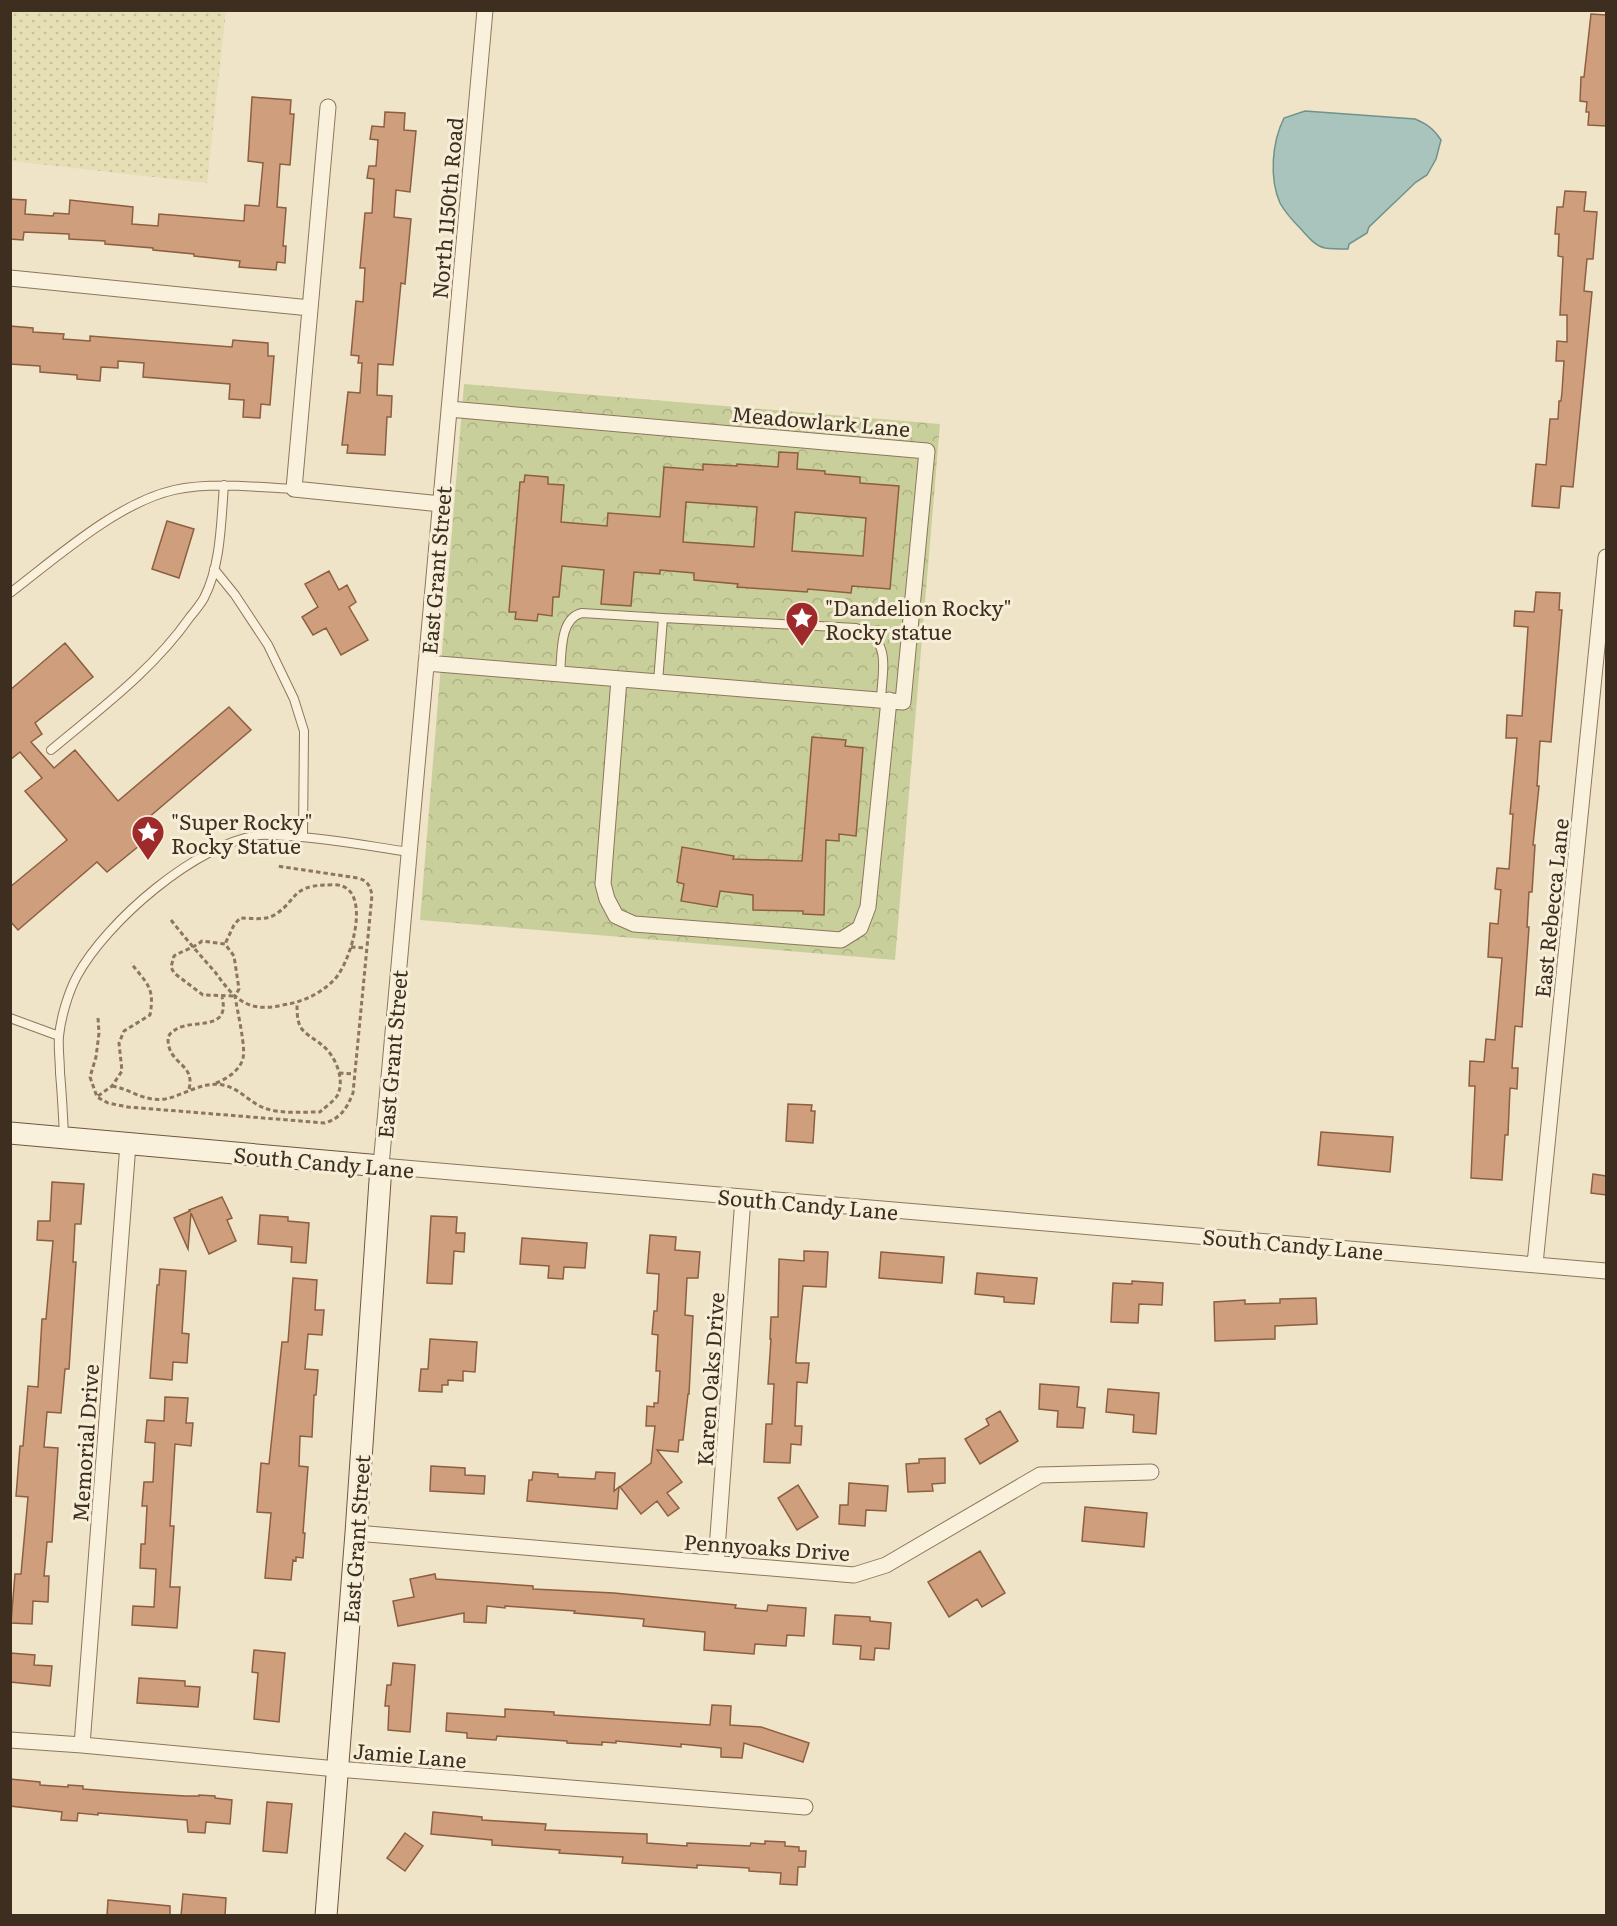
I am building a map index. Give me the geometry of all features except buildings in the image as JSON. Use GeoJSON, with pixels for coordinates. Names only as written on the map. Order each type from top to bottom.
{"type":"FeatureCollection","features":[{"type":"Feature","properties":{"kind":"main road","name":"South Candy Lane"},"geometry":{"type":"LineString","coordinates":[[10,1133],[381,1166]]}},
{"type":"Feature","properties":{"kind":"main road","name":"East Grant Street"},"geometry":{"type":"LineString","coordinates":[[326,1916],[356,1533],[381,1166]]}},
{"type":"Feature","properties":{"kind":"street","name":"North 1150th Road"},"geometry":{"type":"LineString","coordinates":[[449,409],[485,10]]}},
{"type":"Feature","properties":{"kind":"street"},"geometry":{"type":"LineString","coordinates":[[328,107],[294,489],[441,504]]}},
{"type":"Feature","properties":{"kind":"street"},"geometry":{"type":"LineString","coordinates":[[10,278],[310,308]]}},
{"type":"Feature","properties":{"kind":"street","name":"East Grant Street"},"geometry":{"type":"LineString","coordinates":[[381,1166],[449,409]]}},
{"type":"Feature","properties":{"kind":"street","name":"Meadowlark Lane"},"geometry":{"type":"LineString","coordinates":[[449,409],[927,451],[903,702],[885,700]]}},
{"type":"Feature","properties":{"kind":"street","name":"East Rebecca Lane"},"geometry":{"type":"LineString","coordinates":[[1536,1264],[1606,557]]}},
{"type":"Feature","properties":{"kind":"street"},"geometry":{"type":"LineString","coordinates":[[426,663],[885,700],[868,907],[860,928],[841,940],[634,924],[616,916],[607,899],[603,884],[620,679]]}},
{"type":"Feature","properties":{"kind":"street","name":"Memorial Drive"},"geometry":{"type":"LineString","coordinates":[[82,1745],[128,1144]]}},
{"type":"Feature","properties":{"kind":"street","name":"South Candy Lane"},"geometry":{"type":"LineString","coordinates":[[381,1166],[1606,1271]]}},
{"type":"Feature","properties":{"kind":"street","name":"Karen Oaks Drive"},"geometry":{"type":"LineString","coordinates":[[716,1563],[743,1198]]}},
{"type":"Feature","properties":{"kind":"street","name":"Pennyoaks Drive"},"geometry":{"type":"LineString","coordinates":[[356,1533],[854,1575],[886,1565],[1040,1475],[1151,1472]]}},
{"type":"Feature","properties":{"kind":"street","name":"Jamie Lane"},"geometry":{"type":"LineString","coordinates":[[10,1740],[805,1807]]}},
{"type":"Feature","properties":{"kind":"lane"},"geometry":{"type":"LineString","coordinates":[[10,593],[87,533],[134,505],[173,490],[224,485],[294,489]]}},
{"type":"Feature","properties":{"kind":"lane"},"geometry":{"type":"LineString","coordinates":[[51,750],[152,664],[181,631],[204,598],[214,569],[224,485]]}},
{"type":"Feature","properties":{"kind":"lane"},"geometry":{"type":"LineString","coordinates":[[214,569],[235,595],[268,645],[297,709],[304,731],[303,837]]}},
{"type":"Feature","properties":{"kind":"lane"},"geometry":{"type":"LineString","coordinates":[[560,674],[565,632],[569,620],[574,615],[582,613],[856,628],[865,630],[881,644],[885,700]]}},
{"type":"Feature","properties":{"kind":"lane"},"geometry":{"type":"LineString","coordinates":[[658,682],[663,618]]}},
{"type":"Feature","properties":{"kind":"lane"},"geometry":{"type":"LineString","coordinates":[[64,1138],[59,1036],[65,1007],[76,978],[85,962],[103,940],[135,907],[165,881],[206,854],[234,842],[260,835],[303,837],[409,852]]}},
{"type":"Feature","properties":{"kind":"lane"},"geometry":{"type":"LineString","coordinates":[[10,1018],[59,1036]]}},
{"type":"Feature","properties":{"kind":"path"},"geometry":{"type":"LineString","coordinates":[[98,1018],[96,1057],[90,1077],[97,1097],[108,1103],[280,1120],[325,1123],[337,1119],[347,1107],[353,1093],[372,895],[366,881],[358,878],[277,866]]}},
{"type":"Feature","properties":{"kind":"path"},"geometry":{"type":"LineString","coordinates":[[171,920],[235,996],[259,1008],[297,1003],[319,993],[336,978],[346,963],[356,926],[356,910],[352,894],[343,886],[332,884],[305,887],[276,914],[267,918],[240,918],[225,944]]}},
{"type":"Feature","properties":{"kind":"path"},"geometry":{"type":"LineString","coordinates":[[112,1086],[122,1087],[134,1095],[164,1099],[180,1095],[189,1089],[215,1084],[227,1078],[236,1070],[243,1058],[235,996],[239,989],[234,956],[225,944],[202,941],[194,948],[184,950],[174,956],[171,967],[174,973],[203,995],[235,996]]}},
{"type":"Feature","properties":{"kind":"path"},"geometry":{"type":"LineString","coordinates":[[351,947],[366,948]]}},
{"type":"Feature","properties":{"kind":"path"},"geometry":{"type":"LineString","coordinates":[[97,1097],[112,1086],[122,1071],[119,1043],[124,1031],[150,1015],[153,1000],[150,987],[131,963]]}},
{"type":"Feature","properties":{"kind":"path"},"geometry":{"type":"LineString","coordinates":[[189,1089],[192,1080],[188,1071],[169,1048],[168,1037],[176,1029],[210,1023],[220,1017],[224,1006],[222,997]]}},
{"type":"Feature","properties":{"kind":"path"},"geometry":{"type":"LineString","coordinates":[[215,1084],[226,1085],[264,1108],[281,1110],[320,1112],[336,1097],[341,1085],[335,1060],[324,1046],[300,1026],[297,1003]]}},
{"type":"Feature","properties":{"kind":"path"},"geometry":{"type":"LineString","coordinates":[[339,1073],[354,1074]]}},
{"type":"Feature","properties":{"kind":"path"},"geometry":{"type":"LineString","coordinates":[[146,1108],[147,1098]]}},
{"type":"Feature","properties":{"kind":"path"},"geometry":{"type":"LineString","coordinates":[[280,1120],[281,1110]]}},
{"type":"Feature","properties":{"kind":"shaded area"},"geometry":{"type":"Polygon","coordinates":[[[11,10],[226,11],[207,183],[11,161],[11,10]]]}},
{"type":"Feature","properties":{"kind":"green space"},"geometry":{"type":"Polygon","coordinates":[[[464,384],[940,424],[895,960],[420,920],[464,384]]]}},
{"type":"Feature","properties":{"kind":"water"},"geometry":{"type":"Polygon","coordinates":[[[1305,111],[1415,119],[1430,127],[1441,140],[1436,159],[1427,175],[1416,182],[1369,227],[1367,233],[1349,244],[1348,249],[1325,248],[1315,243],[1280,203],[1273,171],[1277,138],[1284,118],[1305,111]]]}},
{"type":"Feature","properties":{"kind":"place","name":"\"Dandelion Rocky\" Rocky statue"},"geometry":{"type":"Point","coordinates":[802,647]}},
{"type":"Feature","properties":{"kind":"place","name":"\"Super Rocky\" Rocky Statue"},"geometry":{"type":"Point","coordinates":[148,861]}}]}
